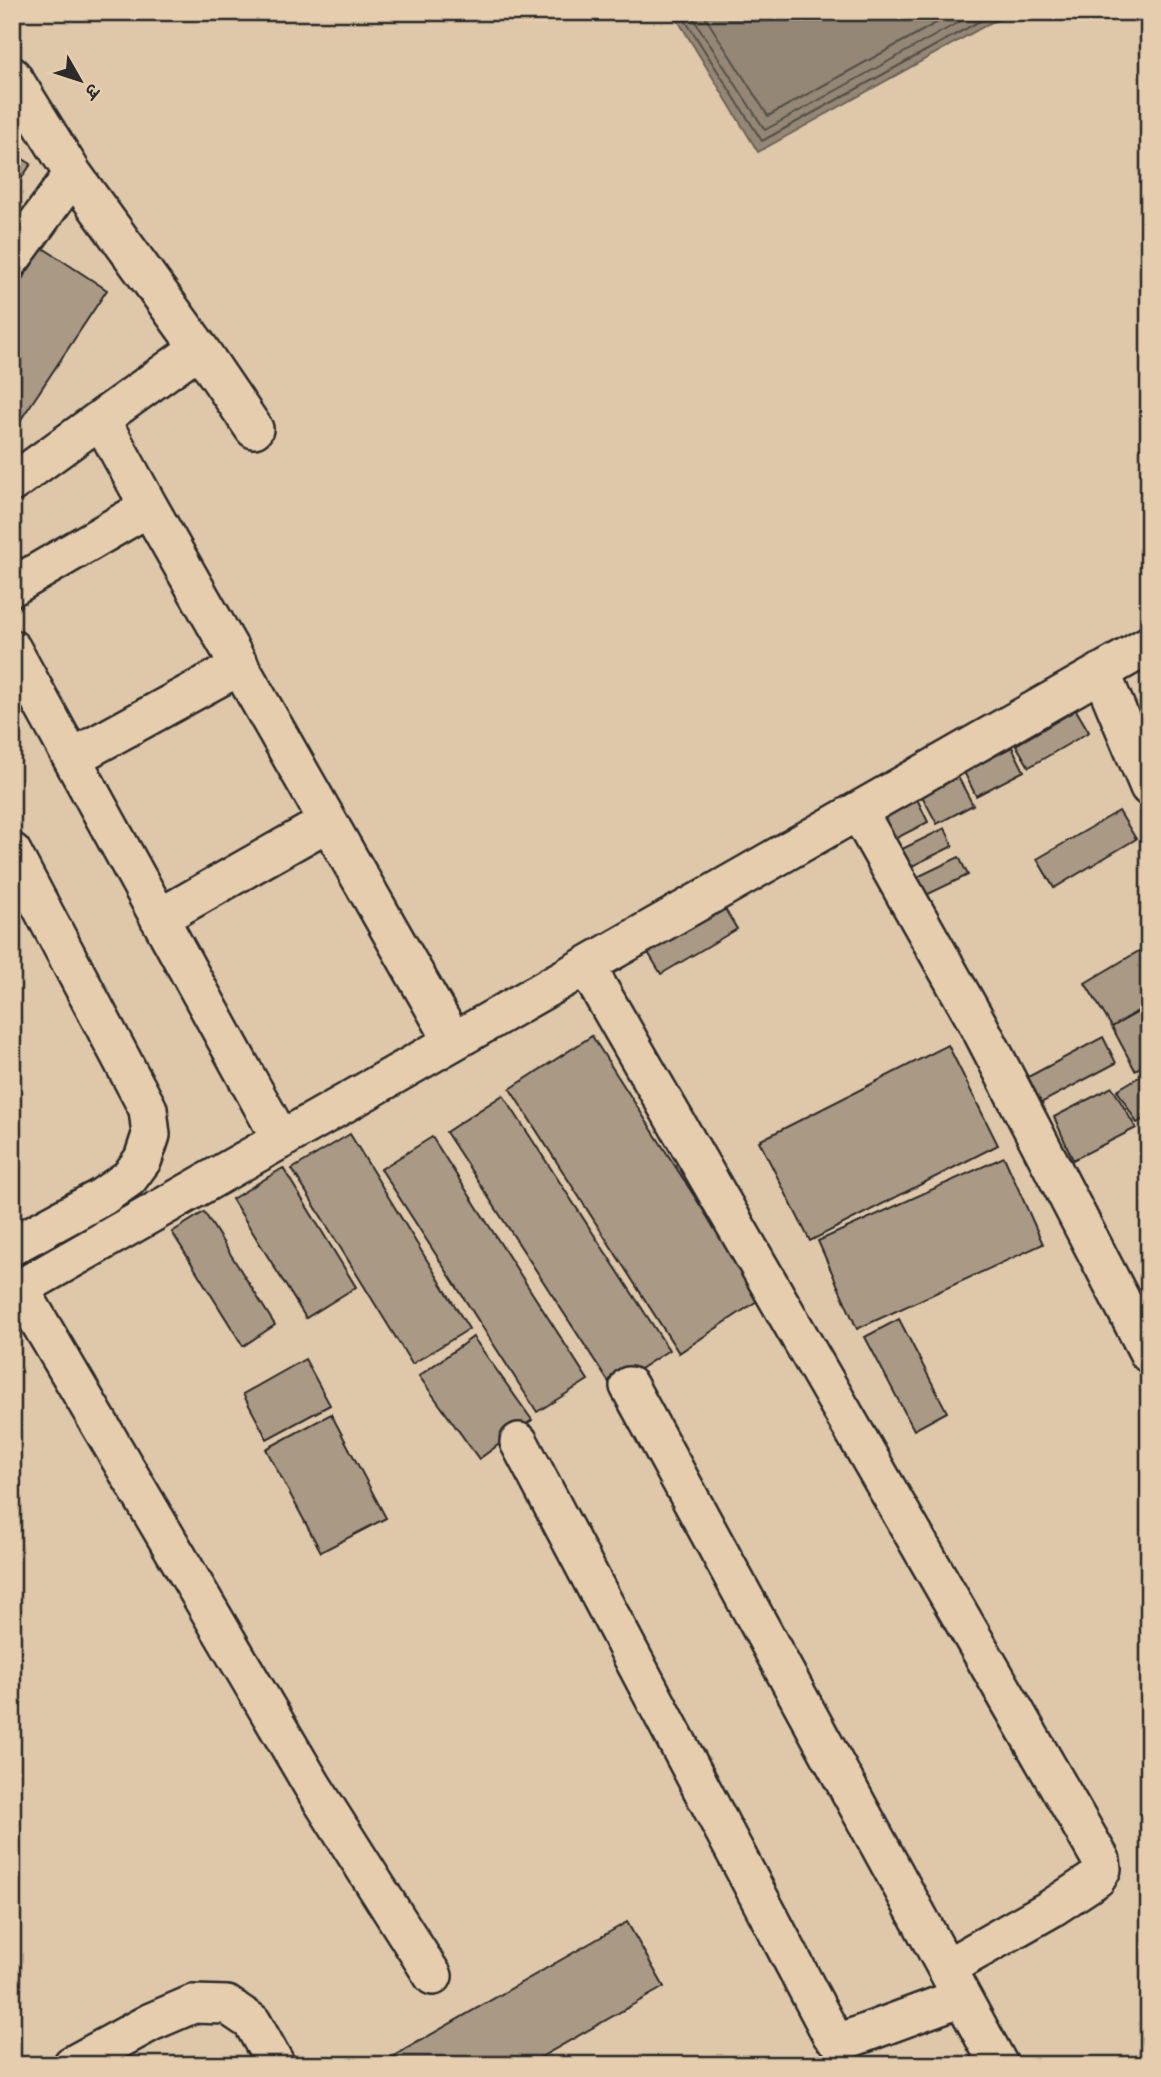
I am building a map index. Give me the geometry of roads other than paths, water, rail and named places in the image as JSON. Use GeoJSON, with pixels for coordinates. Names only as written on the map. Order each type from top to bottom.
{"type":"FeatureCollection","features":[{"type":"Feature","properties":{"kind":"street"},"geometry":{"type":"LineString","coordinates":[[12,76],[72,174],[199,348],[254,429]]}},
{"type":"Feature","properties":{"kind":"street"},"geometry":{"type":"LineString","coordinates":[[12,257],[72,174]]}},
{"type":"Feature","properties":{"kind":"street"},"geometry":{"type":"LineString","coordinates":[[12,483],[199,348]]}},
{"type":"Feature","properties":{"kind":"street"},"geometry":{"type":"LineString","coordinates":[[110,436],[453,1041]]}},
{"type":"Feature","properties":{"kind":"street"},"geometry":{"type":"LineString","coordinates":[[12,587],[149,507]]}},
{"type":"Feature","properties":{"kind":"street"},"geometry":{"type":"LineString","coordinates":[[433,1976],[312,1785],[16,1291],[1149,645]]}},
{"type":"Feature","properties":{"kind":"street"},"geometry":{"type":"LineString","coordinates":[[12,649],[281,1140]]}},
{"type":"Feature","properties":{"kind":"street"},"geometry":{"type":"LineString","coordinates":[[72,758],[240,666]]}},
{"type":"Feature","properties":{"kind":"street"},"geometry":{"type":"LineString","coordinates":[[1101,672],[1149,787]]}},
{"type":"Feature","properties":{"kind":"street"},"geometry":{"type":"LineString","coordinates":[[858,811],[979,1026],[1149,1354]]}},
{"type":"Feature","properties":{"kind":"street"},"geometry":{"type":"LineString","coordinates":[[159,918],[328,822]]}},
{"type":"Feature","properties":{"kind":"street"},"geometry":{"type":"LineString","coordinates":[[12,852],[148,1109],[151,1135],[144,1159],[130,1178],[102,1197],[12,1246]]}},
{"type":"Feature","properties":{"kind":"street"},"geometry":{"type":"LineString","coordinates":[[519,1442],[831,2034],[838,2040],[846,2040],[954,1982],[1050,1909],[1097,1878],[1102,1869],[1101,1860],[586,966]]}},
{"type":"Feature","properties":{"kind":"street"},"geometry":{"type":"LineString","coordinates":[[629,1386],[999,2065]]}},
{"type":"Feature","properties":{"kind":"street"},"geometry":{"type":"LineString","coordinates":[[72,2065],[151,2022],[193,2004],[227,2005],[252,2022],[276,2065]]}},
{"type":"Feature","properties":{"kind":"water"},"geometry":{"type":"Polygon","coordinates":[[[673,12],[1020,12],[992,22],[758,152],[673,12]]]}}]}
